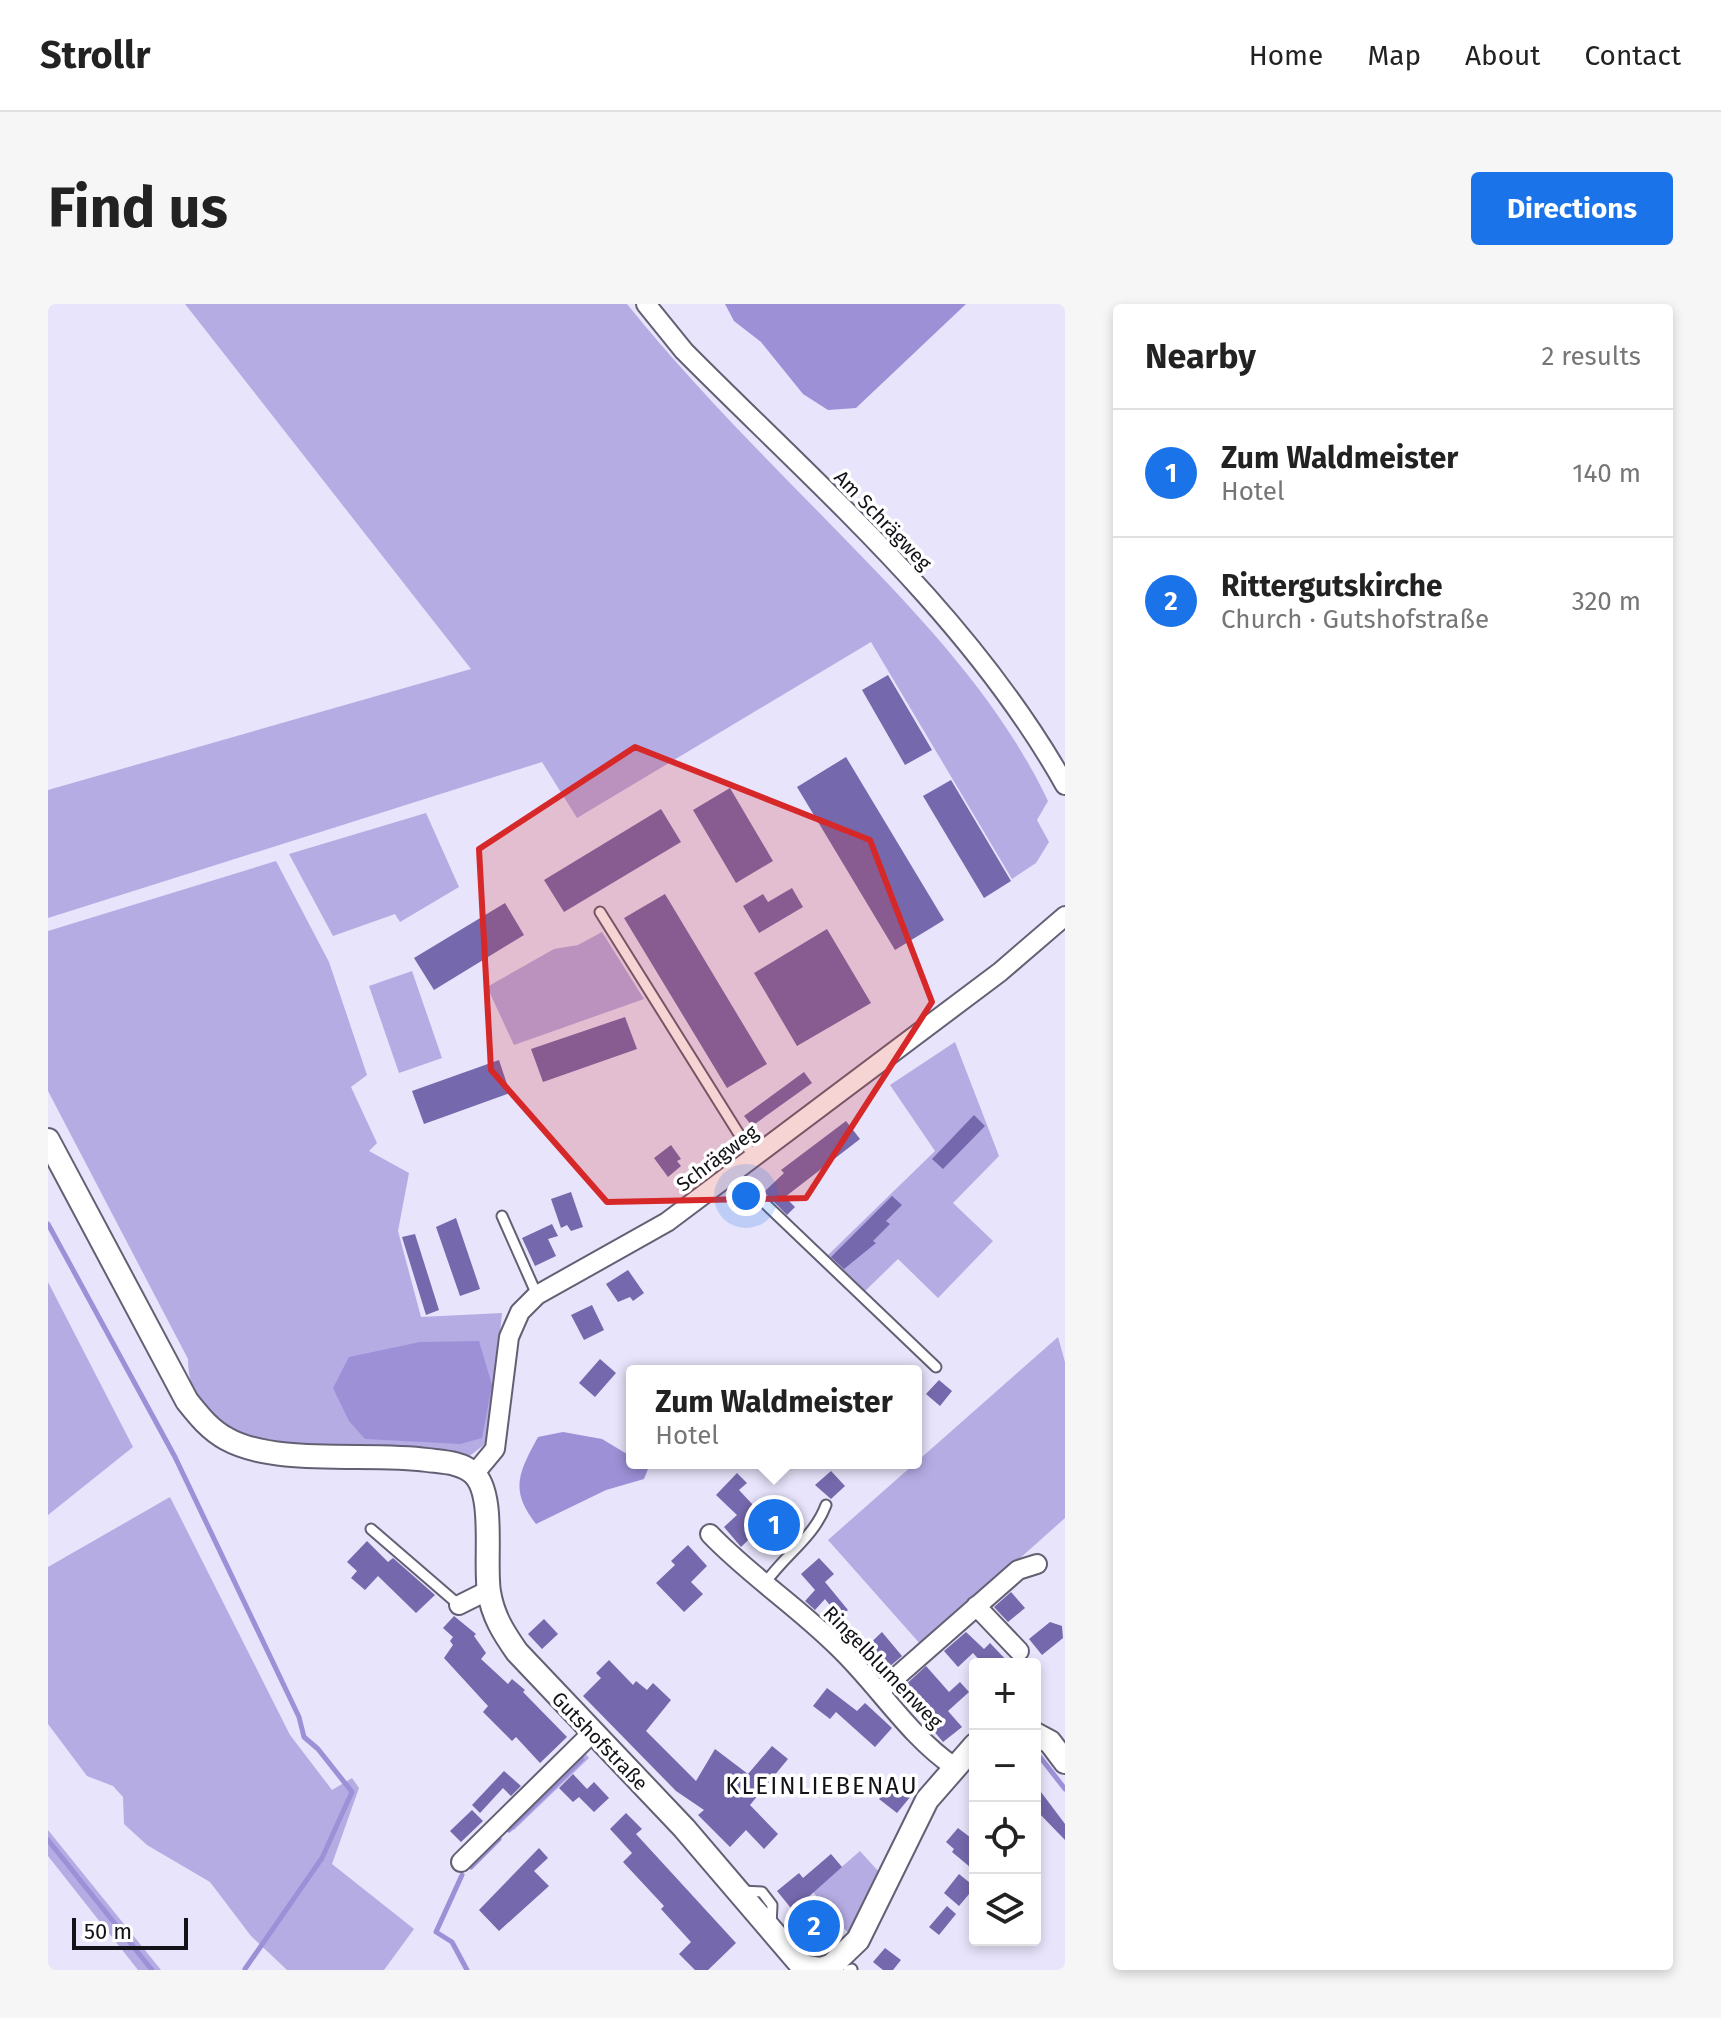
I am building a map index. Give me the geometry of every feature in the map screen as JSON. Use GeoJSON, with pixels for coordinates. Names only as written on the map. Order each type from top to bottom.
{"type":"FeatureCollection","features":[{"type":"Feature","properties":{"kind":"street","name":"Am Schrägweg"},"geometry":{"type":"LineString","coordinates":[[646,304],[684,351],[952,622],[1035,731],[1065,785]]}},
{"type":"Feature","properties":{"kind":"street","name":"Schrägweg"},"geometry":{"type":"LineString","coordinates":[[475,1473],[495,1449],[509,1337],[520,1312],[537,1295],[667,1222],[1000,972],[1065,916]]}},
{"type":"Feature","properties":{"kind":"street"},"geometry":{"type":"LineString","coordinates":[[48,1140],[187,1401],[215,1431],[231,1441],[259,1450],[420,1459],[459,1464],[475,1473]]}},
{"type":"Feature","properties":{"kind":"street","name":"Gutshofstraße"},"geometry":{"type":"LineString","coordinates":[[475,1473],[485,1504],[489,1590],[497,1622],[517,1652],[740,1891],[809,1970]]}},
{"type":"Feature","properties":{"kind":"street","name":"Ringelblumenweg"},"geometry":{"type":"LineString","coordinates":[[710,1534],[742,1568],[766,1582],[845,1643],[879,1692],[934,1752],[953,1766]]}},
{"type":"Feature","properties":{"kind":"street"},"geometry":{"type":"LineString","coordinates":[[879,1692],[1018,1570],[1037,1564]]}},
{"type":"Feature","properties":{"kind":"street"},"geometry":{"type":"LineString","coordinates":[[459,1605],[489,1590]]}},
{"type":"Feature","properties":{"kind":"street"},"geometry":{"type":"LineString","coordinates":[[976,1606],[1019,1651]]}},
{"type":"Feature","properties":{"kind":"street"},"geometry":{"type":"LineString","coordinates":[[461,1862],[592,1733]]}},
{"type":"Feature","properties":{"kind":"street"},"geometry":{"type":"LineString","coordinates":[[1041,1737],[1050,1742],[1065,1762]]}},
{"type":"Feature","properties":{"kind":"street"},"geometry":{"type":"LineString","coordinates":[[809,1970],[832,1965],[858,1940],[927,1800],[969,1751]]}},
{"type":"Feature","properties":{"kind":"lane"},"geometry":{"type":"LineString","coordinates":[[600,912],[754,1158]]}},
{"type":"Feature","properties":{"kind":"lane"},"geometry":{"type":"LineString","coordinates":[[733,1173],[936,1367]]}},
{"type":"Feature","properties":{"kind":"lane"},"geometry":{"type":"LineString","coordinates":[[502,1216],[537,1295]]}},
{"type":"Feature","properties":{"kind":"lane"},"geometry":{"type":"LineString","coordinates":[[766,1582],[782,1560],[818,1527],[826,1505]]}},
{"type":"Feature","properties":{"kind":"lane"},"geometry":{"type":"LineString","coordinates":[[371,1529],[459,1605]]}},
{"type":"Feature","properties":{"kind":"highlighted area"},"geometry":{"type":"Polygon","coordinates":[[[635,747],[870,840],[932,1002],[806,1198],[607,1202],[491,1070],[479,849],[635,747]]]}},
{"type":"Feature","properties":{"kind":"shaded area"},"geometry":{"type":"Polygon","coordinates":[[[185,304],[627,304],[703,392],[927,626],[981,692],[1006,727],[1048,801],[1037,820],[1049,842],[1036,863],[1012,879],[871,642],[577,818],[542,762],[48,918],[48,790],[471,669],[185,304]]]}},
{"type":"Feature","properties":{"kind":"shaded area"},"geometry":{"type":"Polygon","coordinates":[[[725,304],[966,304],[856,408],[828,410],[803,394],[761,342],[734,321],[725,304]]]}},
{"type":"Feature","properties":{"kind":"shaded area"},"geometry":{"type":"Polygon","coordinates":[[[426,813],[459,887],[400,922],[395,914],[333,936],[289,854],[426,813]]]}},
{"type":"Feature","properties":{"kind":"shaded area"},"geometry":{"type":"Polygon","coordinates":[[[276,861],[329,962],[367,1075],[351,1087],[377,1143],[369,1151],[409,1173],[398,1231],[421,1317],[502,1313],[489,1441],[467,1458],[244,1439],[221,1424],[197,1397],[188,1359],[48,1091],[48,931],[276,861]]]}},
{"type":"Feature","properties":{"kind":"shaded area"},"geometry":{"type":"Polygon","coordinates":[[[602,932],[644,999],[514,1045],[487,987],[554,949],[578,945],[602,932]]]}},
{"type":"Feature","properties":{"kind":"shaded area"},"geometry":{"type":"Polygon","coordinates":[[[412,971],[442,1058],[399,1073],[369,986],[412,971]]]}},
{"type":"Feature","properties":{"kind":"shaded area"},"geometry":{"type":"Polygon","coordinates":[[[955,1042],[999,1156],[953,1203],[993,1241],[938,1298],[898,1259],[864,1292],[827,1256],[935,1151],[890,1085],[955,1042]]]}},
{"type":"Feature","properties":{"kind":"shaded area"},"geometry":{"type":"Polygon","coordinates":[[[48,1282],[133,1447],[48,1515],[48,1282]]]}},
{"type":"Feature","properties":{"kind":"shaded area"},"geometry":{"type":"Polygon","coordinates":[[[1058,1337],[1065,1362],[1065,1518],[922,1646],[828,1540],[908,1469],[922,1469],[922,1457],[1058,1337]]]}},
{"type":"Feature","properties":{"kind":"shaded area"},"geometry":{"type":"Polygon","coordinates":[[[479,1341],[492,1385],[482,1438],[460,1444],[365,1439],[349,1421],[333,1388],[349,1357],[420,1342],[479,1341]]]}},
{"type":"Feature","properties":{"kind":"shaded area"},"geometry":{"type":"Polygon","coordinates":[[[563,1432],[602,1439],[626,1453],[626,1469],[648,1469],[644,1479],[606,1490],[536,1524],[522,1501],[520,1481],[538,1437],[563,1432]]]}},
{"type":"Feature","properties":{"kind":"shaded area"},"geometry":{"type":"Polygon","coordinates":[[[170,1497],[290,1735],[332,1790],[352,1778],[359,1788],[332,1864],[414,1929],[384,1970],[287,1970],[251,1936],[210,1882],[147,1845],[124,1824],[123,1797],[113,1786],[87,1776],[48,1724],[48,1567],[170,1497]]]}},
{"type":"Feature","properties":{"kind":"shaded area"},"geometry":{"type":"Polygon","coordinates":[[[585,1753],[589,1758],[514,1830],[505,1826],[585,1753]]]}},
{"type":"Feature","properties":{"kind":"shaded area"},"geometry":{"type":"Polygon","coordinates":[[[48,1830],[161,1970],[138,1970],[48,1856],[48,1830]]]}},
{"type":"Feature","properties":{"kind":"shaded area"},"geometry":{"type":"Polygon","coordinates":[[[860,1851],[879,1872],[879,1878],[848,1933],[813,1892],[860,1851]]]}},
{"type":"Feature","properties":{"kind":"building"},"geometry":{"type":"Polygon","coordinates":[[[888,675],[932,750],[905,765],[862,690],[888,675]]]}},
{"type":"Feature","properties":{"kind":"building"},"geometry":{"type":"Polygon","coordinates":[[[846,757],[944,920],[895,950],[797,787],[846,757]]]}},
{"type":"Feature","properties":{"kind":"building"},"geometry":{"type":"Polygon","coordinates":[[[951,780],[1011,881],[984,898],[923,796],[951,780]]]}},
{"type":"Feature","properties":{"kind":"building"},"geometry":{"type":"Polygon","coordinates":[[[730,788],[773,861],[736,883],[693,810],[730,788]]]}},
{"type":"Feature","properties":{"kind":"building"},"geometry":{"type":"Polygon","coordinates":[[[661,809],[681,842],[564,912],[544,880],[661,809]]]}},
{"type":"Feature","properties":{"kind":"building"},"geometry":{"type":"Polygon","coordinates":[[[792,888],[803,907],[759,933],[743,906],[763,894],[768,902],[792,888]]]}},
{"type":"Feature","properties":{"kind":"building"},"geometry":{"type":"Polygon","coordinates":[[[665,894],[767,1064],[727,1088],[624,918],[665,894]]]}},
{"type":"Feature","properties":{"kind":"building"},"geometry":{"type":"Polygon","coordinates":[[[505,903],[524,935],[434,990],[414,958],[505,903]]]}},
{"type":"Feature","properties":{"kind":"building"},"geometry":{"type":"Polygon","coordinates":[[[827,929],[871,1003],[797,1046],[754,973],[827,929]]]}},
{"type":"Feature","properties":{"kind":"building"},"geometry":{"type":"Polygon","coordinates":[[[625,1017],[637,1049],[543,1082],[531,1049],[625,1017]]]}},
{"type":"Feature","properties":{"kind":"building"},"geometry":{"type":"Polygon","coordinates":[[[499,1060],[510,1093],[424,1124],[412,1091],[499,1060]]]}},
{"type":"Feature","properties":{"kind":"building"},"geometry":{"type":"Polygon","coordinates":[[[804,1072],[812,1083],[752,1126],[744,1116],[804,1072]]]}},
{"type":"Feature","properties":{"kind":"building"},"geometry":{"type":"Polygon","coordinates":[[[974,1115],[985,1126],[943,1169],[932,1159],[974,1115]]]}},
{"type":"Feature","properties":{"kind":"building"},"geometry":{"type":"Polygon","coordinates":[[[846,1121],[860,1139],[785,1197],[795,1207],[787,1215],[764,1192],[784,1173],[781,1170],[846,1121]]]}},
{"type":"Feature","properties":{"kind":"building"},"geometry":{"type":"Polygon","coordinates":[[[671,1145],[681,1159],[677,1161],[681,1166],[668,1177],[654,1158],[671,1145]]]}},
{"type":"Feature","properties":{"kind":"building"},"geometry":{"type":"Polygon","coordinates":[[[571,1192],[583,1227],[571,1231],[567,1225],[561,1228],[551,1199],[571,1192]]]}},
{"type":"Feature","properties":{"kind":"building"},"geometry":{"type":"Polygon","coordinates":[[[892,1196],[902,1205],[886,1221],[890,1224],[873,1241],[876,1243],[844,1269],[831,1257],[892,1196]]]}},
{"type":"Feature","properties":{"kind":"building"},"geometry":{"type":"Polygon","coordinates":[[[456,1218],[480,1289],[460,1296],[436,1227],[456,1218]]]}},
{"type":"Feature","properties":{"kind":"building"},"geometry":{"type":"Polygon","coordinates":[[[552,1224],[558,1236],[548,1239],[556,1256],[535,1266],[522,1238],[552,1224]]]}},
{"type":"Feature","properties":{"kind":"building"},"geometry":{"type":"Polygon","coordinates":[[[415,1234],[439,1310],[426,1315],[402,1237],[415,1234]]]}},
{"type":"Feature","properties":{"kind":"building"},"geometry":{"type":"Polygon","coordinates":[[[628,1270],[644,1293],[633,1301],[630,1297],[618,1302],[606,1284],[628,1270]]]}},
{"type":"Feature","properties":{"kind":"building"},"geometry":{"type":"Polygon","coordinates":[[[592,1305],[604,1330],[584,1340],[571,1315],[592,1305]]]}},
{"type":"Feature","properties":{"kind":"building"},"geometry":{"type":"Polygon","coordinates":[[[600,1359],[616,1373],[595,1397],[579,1383],[600,1359]]]}},
{"type":"Feature","properties":{"kind":"building"},"geometry":{"type":"Polygon","coordinates":[[[939,1380],[952,1391],[940,1406],[926,1394],[939,1380]]]}},
{"type":"Feature","properties":{"kind":"building"},"geometry":{"type":"Polygon","coordinates":[[[831,1471],[845,1486],[831,1499],[815,1485],[831,1471]]]}},
{"type":"Feature","properties":{"kind":"building"},"geometry":{"type":"Polygon","coordinates":[[[737,1473],[747,1483],[739,1490],[768,1521],[741,1547],[724,1527],[737,1515],[716,1495],[737,1473]]]}},
{"type":"Feature","properties":{"kind":"building"},"geometry":{"type":"Polygon","coordinates":[[[367,1541],[388,1562],[393,1558],[435,1595],[416,1613],[378,1576],[365,1590],[351,1578],[357,1571],[347,1562],[367,1541]]]}},
{"type":"Feature","properties":{"kind":"building"},"geometry":{"type":"Polygon","coordinates":[[[688,1545],[707,1566],[691,1582],[703,1594],[684,1612],[656,1583],[675,1565],[671,1561],[688,1545]]]}},
{"type":"Feature","properties":{"kind":"building"},"geometry":{"type":"Polygon","coordinates":[[[819,1558],[834,1574],[825,1582],[848,1610],[839,1617],[825,1599],[815,1610],[805,1601],[815,1590],[801,1574],[819,1558]]]}},
{"type":"Feature","properties":{"kind":"building"},"geometry":{"type":"Polygon","coordinates":[[[1011,1592],[1025,1608],[1008,1622],[994,1607],[1011,1592]]]}},
{"type":"Feature","properties":{"kind":"building"},"geometry":{"type":"Polygon","coordinates":[[[454,1616],[476,1634],[474,1636],[486,1653],[481,1659],[508,1684],[512,1679],[525,1690],[523,1692],[567,1737],[540,1763],[516,1737],[512,1741],[483,1712],[488,1706],[444,1658],[453,1645],[450,1641],[453,1637],[443,1628],[454,1616]]]}},
{"type":"Feature","properties":{"kind":"building"},"geometry":{"type":"Polygon","coordinates":[[[544,1619],[558,1634],[542,1649],[528,1634],[544,1619]]]}},
{"type":"Feature","properties":{"kind":"building"},"geometry":{"type":"Polygon","coordinates":[[[1050,1622],[1062,1626],[1063,1638],[1042,1655],[1029,1639],[1050,1622]]]}},
{"type":"Feature","properties":{"kind":"building"},"geometry":{"type":"Polygon","coordinates":[[[882,1632],[902,1656],[882,1673],[862,1651],[882,1632]]]}},
{"type":"Feature","properties":{"kind":"building"},"geometry":{"type":"Polygon","coordinates":[[[966,1632],[984,1649],[990,1643],[1004,1658],[978,1658],[973,1653],[958,1667],[944,1651],[966,1632]]]}},
{"type":"Feature","properties":{"kind":"building"},"geometry":{"type":"Polygon","coordinates":[[[609,1660],[633,1685],[636,1681],[647,1690],[653,1683],[671,1700],[646,1731],[696,1781],[715,1749],[748,1774],[772,1746],[788,1759],[750,1805],[778,1834],[764,1849],[746,1830],[730,1847],[698,1815],[704,1810],[676,1791],[583,1696],[601,1678],[596,1673],[609,1660]]]}},
{"type":"Feature","properties":{"kind":"building"},"geometry":{"type":"Polygon","coordinates":[[[926,1666],[949,1692],[960,1682],[969,1692],[948,1711],[962,1727],[943,1742],[927,1723],[931,1720],[902,1688],[926,1666]]]}},
{"type":"Feature","properties":{"kind":"building"},"geometry":{"type":"Polygon","coordinates":[[[827,1688],[857,1711],[865,1703],[892,1728],[875,1747],[836,1712],[830,1719],[813,1706],[827,1688]]]}},
{"type":"Feature","properties":{"kind":"building"},"geometry":{"type":"Polygon","coordinates":[[[504,1771],[521,1786],[511,1796],[503,1788],[480,1813],[472,1805],[504,1771]]]}},
{"type":"Feature","properties":{"kind":"building"},"geometry":{"type":"Polygon","coordinates":[[[573,1774],[587,1789],[594,1782],[609,1798],[594,1812],[579,1797],[573,1802],[559,1788],[573,1774]]]}},
{"type":"Feature","properties":{"kind":"building"},"geometry":{"type":"Polygon","coordinates":[[[894,1782],[911,1796],[897,1813],[879,1799],[894,1782]]]}},
{"type":"Feature","properties":{"kind":"building"},"geometry":{"type":"Polygon","coordinates":[[[1041,1792],[1065,1824],[1065,1840],[1041,1815],[1041,1792]]]}},
{"type":"Feature","properties":{"kind":"building"},"geometry":{"type":"Polygon","coordinates":[[[472,1810],[483,1821],[461,1842],[450,1831],[472,1810]]]}},
{"type":"Feature","properties":{"kind":"building"},"geometry":{"type":"Polygon","coordinates":[[[626,1813],[642,1829],[636,1834],[736,1943],[708,1970],[695,1970],[679,1954],[691,1942],[661,1909],[664,1906],[623,1862],[632,1853],[610,1829],[626,1813]]]}},
{"type":"Feature","properties":{"kind":"building"},"geometry":{"type":"Polygon","coordinates":[[[958,1828],[969,1836],[969,1866],[952,1852],[954,1849],[946,1842],[958,1828]]]}},
{"type":"Feature","properties":{"kind":"building"},"geometry":{"type":"Polygon","coordinates":[[[539,1848],[548,1858],[534,1871],[549,1886],[499,1931],[479,1910],[539,1848]]]}},
{"type":"Feature","properties":{"kind":"building"},"geometry":{"type":"Polygon","coordinates":[[[831,1854],[842,1867],[805,1900],[833,1935],[821,1945],[777,1891],[799,1873],[803,1878],[831,1854]]]}},
{"type":"Feature","properties":{"kind":"building"},"geometry":{"type":"Polygon","coordinates":[[[959,1874],[969,1882],[969,1894],[959,1906],[944,1893],[959,1874]]]}},
{"type":"Feature","properties":{"kind":"building"},"geometry":{"type":"Polygon","coordinates":[[[947,1906],[956,1914],[939,1935],[929,1927],[947,1906]]]}},
{"type":"Feature","properties":{"kind":"building"},"geometry":{"type":"Polygon","coordinates":[[[885,1948],[901,1960],[893,1970],[883,1970],[873,1962],[885,1948]]]}},
{"type":"Feature","properties":{"kind":"waterway"},"geometry":{"type":"LineString","coordinates":[[48,1224],[175,1457],[299,1717],[304,1737],[318,1749],[352,1792],[322,1858],[245,1969]]}},
{"type":"Feature","properties":{"kind":"waterway"},"geometry":{"type":"LineString","coordinates":[[1041,1758],[1065,1789]]}},
{"type":"Feature","properties":{"kind":"waterway"},"geometry":{"type":"LineString","coordinates":[[509,1830],[582,1759]]}},
{"type":"Feature","properties":{"kind":"waterway"},"geometry":{"type":"LineString","coordinates":[[471,1867],[499,1839]]}},
{"type":"Feature","properties":{"kind":"waterway"},"geometry":{"type":"LineString","coordinates":[[48,1840],[152,1970]]}},
{"type":"Feature","properties":{"kind":"waterway"},"geometry":{"type":"LineString","coordinates":[[462,1875],[436,1932],[452,1942],[467,1970]]}},
{"type":"Feature","properties":{"kind":"place","name":"Zum Waldmeister"},"geometry":{"type":"Point","coordinates":[774,1525]}},
{"type":"Feature","properties":{"kind":"place","name":"Rittergutskirche"},"geometry":{"type":"Point","coordinates":[814,1926]}},
{"type":"Feature","properties":{"kind":"district","name":"KLEINLIEBENAU"},"geometry":{"type":"Point","coordinates":[822,1786]}}]}
